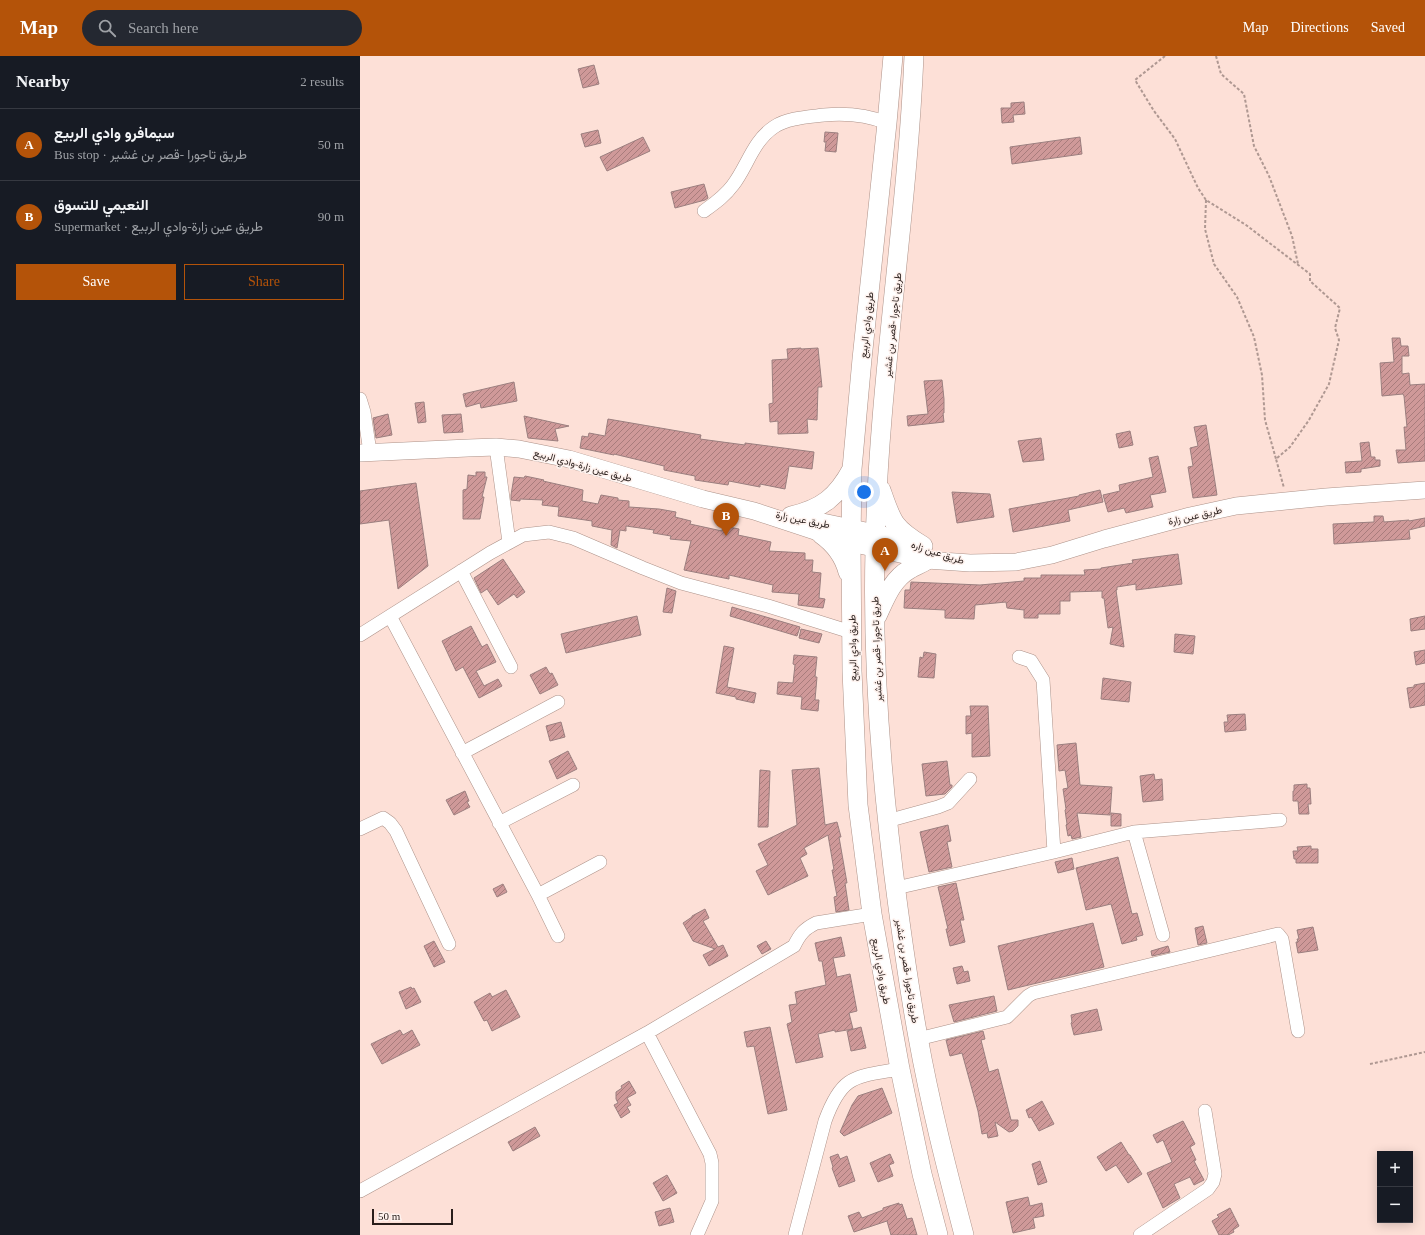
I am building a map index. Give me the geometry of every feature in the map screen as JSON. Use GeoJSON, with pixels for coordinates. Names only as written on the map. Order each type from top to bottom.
{"type":"FeatureCollection","features":[{"type":"Feature","properties":{"kind":"highway","name":"طريق وادي الربيع"},"geometry":{"type":"LineString","coordinates":[[893,56],[888,123],[862,359],[852,469],[851,632],[853,702],[858,797],[872,914],[900,1069],[922,1174],[938,1235]]}},
{"type":"Feature","properties":{"kind":"highway","name":"طريق تاجورا -قصر بن غشير"},"geometry":{"type":"LineString","coordinates":[[914,56],[907,163],[884,401],[878,483],[875,540],[874,621],[881,760],[887,821],[918,1039],[947,1171],[964,1235]]}},
{"type":"Feature","properties":{"kind":"highway"},"geometry":{"type":"LineString","coordinates":[[791,516],[807,512],[830,499],[845,483],[852,469]]}},
{"type":"Feature","properties":{"kind":"highway"},"geometry":{"type":"LineString","coordinates":[[874,621],[893,584],[925,553],[897,527],[892,520],[878,483]]}},
{"type":"Feature","properties":{"kind":"highway"},"geometry":{"type":"LineString","coordinates":[[821,534],[841,553],[851,585]]}},
{"type":"Feature","properties":{"kind":"main road","name":"طريق عين زارة-وادي الربيع"},"geometry":{"type":"LineString","coordinates":[[365,453],[496,447],[519,449],[569,460],[703,499],[754,512]]}},
{"type":"Feature","properties":{"kind":"main road","name":"طريق عين زارة"},"geometry":{"type":"LineString","coordinates":[[970,563],[1016,562],[1052,555],[1104,539],[1190,516],[1236,506],[1326,497],[1425,490]]}},
{"type":"Feature","properties":{"kind":"main road","name":"طريق عين زارة"},"geometry":{"type":"LineString","coordinates":[[754,512],[765,511],[791,516],[851,536]]}},
{"type":"Feature","properties":{"kind":"main road","name":"طريق عين زاره"},"geometry":{"type":"LineString","coordinates":[[754,512],[821,534],[851,536],[875,540],[970,563]]}},
{"type":"Feature","properties":{"kind":"street"},"geometry":{"type":"LineString","coordinates":[[704,211],[723,197],[734,184],[758,143],[774,127],[798,119],[836,114],[874,118],[888,123]]}},
{"type":"Feature","properties":{"kind":"street"},"geometry":{"type":"LineString","coordinates":[[360,399],[364,412],[365,453]]}},
{"type":"Feature","properties":{"kind":"street"},"geometry":{"type":"LineString","coordinates":[[496,447],[509,542]]}},
{"type":"Feature","properties":{"kind":"street"},"geometry":{"type":"LineString","coordinates":[[360,635],[509,542],[523,535],[549,532],[573,538],[681,583],[768,606],[851,632]]}},
{"type":"Feature","properties":{"kind":"street"},"geometry":{"type":"LineString","coordinates":[[461,571],[511,666]]}},
{"type":"Feature","properties":{"kind":"street"},"geometry":{"type":"LineString","coordinates":[[390,616],[558,936]]}},
{"type":"Feature","properties":{"kind":"street"},"geometry":{"type":"LineString","coordinates":[[1019,656],[1031,661],[1043,680],[1054,852]]}},
{"type":"Feature","properties":{"kind":"street"},"geometry":{"type":"LineString","coordinates":[[462,753],[558,702]]}},
{"type":"Feature","properties":{"kind":"street"},"geometry":{"type":"LineString","coordinates":[[887,821],[948,803],[970,780]]}},
{"type":"Feature","properties":{"kind":"street"},"geometry":{"type":"LineString","coordinates":[[499,823],[573,785]]}},
{"type":"Feature","properties":{"kind":"street"},"geometry":{"type":"LineString","coordinates":[[360,829],[383,818],[390,823],[396,831],[449,944]]}},
{"type":"Feature","properties":{"kind":"street"},"geometry":{"type":"LineString","coordinates":[[896,888],[1134,832],[1280,820]]}},
{"type":"Feature","properties":{"kind":"street"},"geometry":{"type":"LineString","coordinates":[[1134,832],[1163,935]]}},
{"type":"Feature","properties":{"kind":"street"},"geometry":{"type":"LineString","coordinates":[[538,896],[600,862]]}},
{"type":"Feature","properties":{"kind":"street"},"geometry":{"type":"LineString","coordinates":[[360,1191],[647,1033],[794,946],[801,933],[810,927],[816,924],[872,914]]}},
{"type":"Feature","properties":{"kind":"street"},"geometry":{"type":"LineString","coordinates":[[918,1039],[1007,1017],[1033,993],[1278,934],[1282,938],[1298,1032]]}},
{"type":"Feature","properties":{"kind":"street"},"geometry":{"type":"LineString","coordinates":[[647,1033],[710,1154],[712,1163],[712,1201],[697,1235]]}},
{"type":"Feature","properties":{"kind":"street"},"geometry":{"type":"LineString","coordinates":[[795,1235],[825,1121],[837,1093],[851,1080],[859,1076],[900,1069]]}},
{"type":"Feature","properties":{"kind":"street"},"geometry":{"type":"LineString","coordinates":[[1140,1235],[1208,1189],[1213,1182],[1215,1174],[1205,1111]]}},
{"type":"Feature","properties":{"kind":"path"},"geometry":{"type":"LineString","coordinates":[[1165,56],[1135,80],[1154,111],[1175,139],[1198,188],[1206,200],[1246,225],[1298,264],[1310,274],[1310,281],[1340,308],[1335,328],[1339,340],[1329,384],[1309,420],[1290,447],[1276,459]]}},
{"type":"Feature","properties":{"kind":"path"},"geometry":{"type":"LineString","coordinates":[[1216,56],[1221,74],[1244,94],[1254,146],[1269,176],[1292,236],[1298,264]]}},
{"type":"Feature","properties":{"kind":"path"},"geometry":{"type":"LineString","coordinates":[[1206,200],[1206,229],[1214,264],[1237,297],[1254,337],[1262,375],[1265,420],[1287,501]]}},
{"type":"Feature","properties":{"kind":"path"},"geometry":{"type":"LineString","coordinates":[[1370,1064],[1425,1052]]}},
{"type":"Feature","properties":{"kind":"building"},"geometry":{"type":"Polygon","coordinates":[[[594,65],[599,84],[583,88],[578,69],[594,65]]]}},
{"type":"Feature","properties":{"kind":"building"},"geometry":{"type":"Polygon","coordinates":[[[1024,102],[1025,114],[1013,115],[1014,122],[1002,123],[1001,108],[1011,108],[1011,103],[1024,102]]]}},
{"type":"Feature","properties":{"kind":"building"},"geometry":{"type":"Polygon","coordinates":[[[598,130],[601,143],[585,147],[581,134],[598,130]]]}},
{"type":"Feature","properties":{"kind":"building"},"geometry":{"type":"Polygon","coordinates":[[[825,132],[838,133],[836,152],[825,151],[825,132]]]}},
{"type":"Feature","properties":{"kind":"building"},"geometry":{"type":"Polygon","coordinates":[[[643,137],[650,151],[607,171],[600,157],[643,137]]]}},
{"type":"Feature","properties":{"kind":"building"},"geometry":{"type":"Polygon","coordinates":[[[1080,137],[1082,154],[1012,164],[1010,147],[1080,137]]]}},
{"type":"Feature","properties":{"kind":"building"},"geometry":{"type":"Polygon","coordinates":[[[704,184],[708,198],[675,208],[671,192],[704,184]]]}},
{"type":"Feature","properties":{"kind":"building"},"geometry":{"type":"Polygon","coordinates":[[[1392,338],[1400,338],[1401,346],[1408,346],[1409,356],[1402,356],[1402,374],[1409,373],[1410,385],[1425,384],[1425,461],[1398,463],[1396,450],[1406,450],[1404,427],[1407,427],[1404,396],[1403,394],[1382,396],[1380,363],[1394,362],[1392,338]]]}},
{"type":"Feature","properties":{"kind":"building"},"geometry":{"type":"Polygon","coordinates":[[[818,348],[822,387],[818,387],[817,420],[807,419],[808,433],[778,434],[778,421],[770,422],[769,404],[773,403],[772,360],[788,359],[787,349],[818,348]]]}},
{"type":"Feature","properties":{"kind":"building"},"geometry":{"type":"Polygon","coordinates":[[[942,380],[944,422],[908,426],[907,416],[928,414],[924,381],[942,380]]]}},
{"type":"Feature","properties":{"kind":"building"},"geometry":{"type":"Polygon","coordinates":[[[514,382],[517,401],[481,408],[480,403],[466,407],[463,394],[514,382]]]}},
{"type":"Feature","properties":{"kind":"building"},"geometry":{"type":"Polygon","coordinates":[[[424,402],[426,422],[418,423],[415,403],[424,402]]]}},
{"type":"Feature","properties":{"kind":"building"},"geometry":{"type":"Polygon","coordinates":[[[388,414],[392,435],[376,438],[373,418],[388,414]]]}},
{"type":"Feature","properties":{"kind":"building"},"geometry":{"type":"Polygon","coordinates":[[[461,414],[463,432],[444,433],[442,415],[461,414]]]}},
{"type":"Feature","properties":{"kind":"building"},"geometry":{"type":"Polygon","coordinates":[[[524,416],[569,426],[555,429],[558,441],[528,438],[524,416]]]}},
{"type":"Feature","properties":{"kind":"building"},"geometry":{"type":"Polygon","coordinates":[[[608,419],[701,435],[700,439],[814,452],[812,469],[789,466],[785,489],[760,484],[760,487],[729,481],[728,485],[695,480],[695,476],[664,470],[664,466],[614,454],[580,448],[582,436],[588,437],[589,433],[605,436],[608,419]]]}},
{"type":"Feature","properties":{"kind":"building"},"geometry":{"type":"Polygon","coordinates":[[[1206,425],[1217,495],[1193,498],[1188,467],[1193,466],[1190,448],[1198,446],[1194,427],[1206,425]]]}},
{"type":"Feature","properties":{"kind":"building"},"geometry":{"type":"Polygon","coordinates":[[[1130,431],[1133,445],[1119,448],[1116,434],[1130,431]]]}},
{"type":"Feature","properties":{"kind":"building"},"geometry":{"type":"Polygon","coordinates":[[[1041,438],[1044,460],[1023,462],[1018,441],[1041,438]]]}},
{"type":"Feature","properties":{"kind":"building"},"geometry":{"type":"Polygon","coordinates":[[[1369,442],[1371,457],[1375,457],[1375,460],[1380,460],[1380,466],[1361,469],[1361,472],[1346,473],[1345,462],[1362,461],[1360,443],[1369,442]]]}},
{"type":"Feature","properties":{"kind":"building"},"geometry":{"type":"Polygon","coordinates":[[[1158,456],[1166,492],[1150,495],[1153,507],[1126,513],[1124,508],[1108,512],[1103,495],[1120,491],[1119,485],[1153,477],[1149,458],[1158,456]]]}},
{"type":"Feature","properties":{"kind":"building"},"geometry":{"type":"Polygon","coordinates":[[[476,472],[485,472],[485,477],[487,477],[482,497],[484,497],[480,519],[463,519],[463,490],[467,489],[468,475],[476,476],[476,472]]]}},
{"type":"Feature","properties":{"kind":"building"},"geometry":{"type":"Polygon","coordinates":[[[525,476],[583,490],[582,501],[598,504],[601,495],[618,498],[618,500],[629,501],[629,507],[676,512],[675,517],[691,521],[690,524],[722,531],[723,526],[739,529],[738,535],[771,542],[769,551],[805,553],[805,560],[813,560],[812,572],[821,573],[819,598],[825,599],[823,608],[798,605],[799,594],[772,592],[773,585],[729,575],[729,579],[684,570],[691,541],[670,539],[671,536],[653,533],[654,530],[626,526],[626,531],[620,530],[617,548],[611,545],[612,530],[592,526],[592,521],[558,516],[559,507],[542,505],[543,500],[511,500],[514,477],[524,478],[525,476]]]}},
{"type":"Feature","properties":{"kind":"building"},"geometry":{"type":"Polygon","coordinates":[[[416,483],[428,566],[398,589],[389,520],[360,524],[360,491],[416,483]]]}},
{"type":"Feature","properties":{"kind":"building"},"geometry":{"type":"Polygon","coordinates":[[[1100,490],[1103,502],[1068,510],[1070,521],[1013,532],[1009,509],[1079,496],[1100,490]]]}},
{"type":"Feature","properties":{"kind":"building"},"geometry":{"type":"Polygon","coordinates":[[[952,492],[990,494],[994,517],[957,523],[952,492]]]}},
{"type":"Feature","properties":{"kind":"building"},"geometry":{"type":"Polygon","coordinates":[[[1374,516],[1383,516],[1384,522],[1409,521],[1425,518],[1425,526],[1409,530],[1410,539],[1334,544],[1333,524],[1374,522],[1374,516]]]}},
{"type":"Feature","properties":{"kind":"building"},"geometry":{"type":"Polygon","coordinates":[[[1178,554],[1182,584],[1136,590],[1136,584],[1117,587],[1116,590],[1124,647],[1110,644],[1113,627],[1108,628],[1102,591],[1070,592],[1070,601],[1060,601],[1060,614],[1038,614],[1038,618],[1024,618],[1024,610],[1007,608],[1006,602],[975,605],[974,619],[945,618],[945,610],[904,608],[905,590],[910,590],[911,582],[980,585],[1024,581],[1024,578],[1041,578],[1041,575],[1085,575],[1084,570],[1101,569],[1133,563],[1132,560],[1178,554]]]}},
{"type":"Feature","properties":{"kind":"building"},"geometry":{"type":"Polygon","coordinates":[[[503,559],[525,592],[517,598],[514,594],[498,605],[487,589],[481,593],[474,578],[503,559]]]}},
{"type":"Feature","properties":{"kind":"building"},"geometry":{"type":"Polygon","coordinates":[[[667,588],[676,591],[672,613],[663,612],[667,588]]]}},
{"type":"Feature","properties":{"kind":"building"},"geometry":{"type":"Polygon","coordinates":[[[732,607],[800,627],[797,636],[730,616],[732,607]]]}},
{"type":"Feature","properties":{"kind":"building"},"geometry":{"type":"Polygon","coordinates":[[[637,616],[641,635],[566,653],[561,634],[637,616]]]}},
{"type":"Feature","properties":{"kind":"building"},"geometry":{"type":"Polygon","coordinates":[[[1425,616],[1425,629],[1411,631],[1410,619],[1425,616]]]}},
{"type":"Feature","properties":{"kind":"building"},"geometry":{"type":"Polygon","coordinates":[[[471,626],[482,647],[487,644],[496,662],[476,671],[484,686],[498,679],[502,686],[479,698],[463,667],[456,671],[442,641],[471,626]]]}},
{"type":"Feature","properties":{"kind":"building"},"geometry":{"type":"Polygon","coordinates":[[[801,629],[822,634],[819,643],[799,638],[801,629]]]}},
{"type":"Feature","properties":{"kind":"building"},"geometry":{"type":"Polygon","coordinates":[[[1175,634],[1195,636],[1193,654],[1174,652],[1175,634]]]}},
{"type":"Feature","properties":{"kind":"building"},"geometry":{"type":"Polygon","coordinates":[[[724,646],[734,648],[727,687],[756,693],[754,703],[736,699],[736,697],[716,693],[724,646]]]}},
{"type":"Feature","properties":{"kind":"building"},"geometry":{"type":"Polygon","coordinates":[[[1425,650],[1425,663],[1416,665],[1414,652],[1425,650]]]}},
{"type":"Feature","properties":{"kind":"building"},"geometry":{"type":"Polygon","coordinates":[[[924,652],[936,654],[934,678],[918,677],[920,657],[923,658],[924,652]]]}},
{"type":"Feature","properties":{"kind":"building"},"geometry":{"type":"Polygon","coordinates":[[[794,655],[817,657],[815,700],[819,700],[818,711],[801,709],[802,697],[777,694],[778,682],[793,683],[795,665],[793,664],[794,655]]]}},
{"type":"Feature","properties":{"kind":"building"},"geometry":{"type":"Polygon","coordinates":[[[546,667],[550,674],[552,673],[558,685],[540,694],[530,675],[546,667]]]}},
{"type":"Feature","properties":{"kind":"building"},"geometry":{"type":"Polygon","coordinates":[[[1103,678],[1131,682],[1129,702],[1101,699],[1103,678]]]}},
{"type":"Feature","properties":{"kind":"building"},"geometry":{"type":"Polygon","coordinates":[[[1425,683],[1425,705],[1410,708],[1407,688],[1425,683]]]}},
{"type":"Feature","properties":{"kind":"building"},"geometry":{"type":"Polygon","coordinates":[[[970,706],[988,706],[990,756],[972,757],[972,733],[966,734],[966,716],[971,716],[970,706]]]}},
{"type":"Feature","properties":{"kind":"building"},"geometry":{"type":"Polygon","coordinates":[[[1245,714],[1246,730],[1225,732],[1224,722],[1228,722],[1227,715],[1245,714]]]}},
{"type":"Feature","properties":{"kind":"building"},"geometry":{"type":"Polygon","coordinates":[[[561,722],[565,737],[550,741],[546,726],[561,722]]]}},
{"type":"Feature","properties":{"kind":"building"},"geometry":{"type":"Polygon","coordinates":[[[1076,743],[1080,785],[1112,787],[1110,815],[1077,813],[1081,837],[1072,839],[1071,835],[1068,836],[1066,825],[1066,809],[1063,789],[1068,788],[1065,770],[1059,771],[1057,745],[1076,743]]]}},
{"type":"Feature","properties":{"kind":"building"},"geometry":{"type":"Polygon","coordinates":[[[568,751],[577,769],[557,779],[549,761],[568,751]]]}},
{"type":"Feature","properties":{"kind":"building"},"geometry":{"type":"Polygon","coordinates":[[[947,761],[950,785],[952,785],[952,787],[945,794],[926,796],[922,764],[947,761]]]}},
{"type":"Feature","properties":{"kind":"building"},"geometry":{"type":"Polygon","coordinates":[[[819,768],[825,825],[837,822],[841,837],[839,837],[847,883],[845,883],[849,910],[836,912],[834,897],[837,896],[828,835],[804,848],[807,854],[800,858],[808,876],[768,895],[756,871],[768,865],[758,844],[797,825],[792,770],[819,768]]]}},
{"type":"Feature","properties":{"kind":"building"},"geometry":{"type":"Polygon","coordinates":[[[760,770],[770,771],[768,827],[758,827],[760,770]]]}},
{"type":"Feature","properties":{"kind":"building"},"geometry":{"type":"Polygon","coordinates":[[[1154,774],[1155,780],[1162,779],[1163,800],[1143,802],[1140,776],[1154,774]]]}},
{"type":"Feature","properties":{"kind":"building"},"geometry":{"type":"Polygon","coordinates":[[[1307,784],[1307,788],[1310,788],[1311,804],[1308,804],[1309,814],[1299,814],[1298,801],[1293,801],[1294,785],[1307,784]]]}},
{"type":"Feature","properties":{"kind":"building"},"geometry":{"type":"Polygon","coordinates":[[[465,791],[469,801],[467,802],[470,807],[454,815],[446,800],[465,791]]]}},
{"type":"Feature","properties":{"kind":"building"},"geometry":{"type":"Polygon","coordinates":[[[1111,813],[1121,814],[1121,826],[1111,826],[1111,813]]]}},
{"type":"Feature","properties":{"kind":"building"},"geometry":{"type":"Polygon","coordinates":[[[948,825],[951,841],[947,842],[952,867],[929,872],[920,832],[948,825]]]}},
{"type":"Feature","properties":{"kind":"building"},"geometry":{"type":"Polygon","coordinates":[[[1311,846],[1311,849],[1318,849],[1318,863],[1296,863],[1293,851],[1298,851],[1297,847],[1311,846]]]}},
{"type":"Feature","properties":{"kind":"building"},"geometry":{"type":"Polygon","coordinates":[[[1118,857],[1132,914],[1137,913],[1143,935],[1136,937],[1137,940],[1122,944],[1111,904],[1086,910],[1076,868],[1118,857]]]}},
{"type":"Feature","properties":{"kind":"building"},"geometry":{"type":"Polygon","coordinates":[[[1072,858],[1074,869],[1058,873],[1055,862],[1072,858]]]}},
{"type":"Feature","properties":{"kind":"building"},"geometry":{"type":"Polygon","coordinates":[[[956,883],[964,920],[960,920],[965,942],[950,946],[946,929],[948,929],[938,887],[956,883]]]}},
{"type":"Feature","properties":{"kind":"building"},"geometry":{"type":"Polygon","coordinates":[[[503,884],[507,892],[497,897],[493,889],[503,884]]]}},
{"type":"Feature","properties":{"kind":"building"},"geometry":{"type":"Polygon","coordinates":[[[705,909],[709,918],[703,921],[718,947],[723,945],[728,956],[709,966],[703,955],[715,949],[693,941],[683,923],[705,909]]]}},
{"type":"Feature","properties":{"kind":"building"},"geometry":{"type":"Polygon","coordinates":[[[1093,923],[1104,967],[1008,990],[998,946],[1093,923]]]}},
{"type":"Feature","properties":{"kind":"building"},"geometry":{"type":"Polygon","coordinates":[[[1203,926],[1207,943],[1198,945],[1195,928],[1203,926]]]}},
{"type":"Feature","properties":{"kind":"building"},"geometry":{"type":"Polygon","coordinates":[[[1313,927],[1318,950],[1298,953],[1296,942],[1298,942],[1297,939],[1299,939],[1297,930],[1313,927]]]}},
{"type":"Feature","properties":{"kind":"building"},"geometry":{"type":"Polygon","coordinates":[[[841,937],[845,956],[833,958],[837,977],[850,974],[857,1011],[849,1013],[853,1029],[835,1032],[835,1030],[818,1034],[823,1057],[796,1063],[787,1024],[792,1022],[789,1005],[797,1004],[795,992],[826,985],[822,961],[819,961],[815,943],[841,937]]]}},
{"type":"Feature","properties":{"kind":"building"},"geometry":{"type":"Polygon","coordinates":[[[434,941],[445,962],[434,967],[424,946],[434,941]]]}},
{"type":"Feature","properties":{"kind":"building"},"geometry":{"type":"Polygon","coordinates":[[[766,941],[771,949],[762,954],[757,946],[766,941]]]}},
{"type":"Feature","properties":{"kind":"building"},"geometry":{"type":"Polygon","coordinates":[[[1168,946],[1170,952],[1152,956],[1151,951],[1168,946]]]}},
{"type":"Feature","properties":{"kind":"building"},"geometry":{"type":"Polygon","coordinates":[[[962,966],[964,972],[968,971],[970,981],[957,984],[953,968],[962,966]]]}},
{"type":"Feature","properties":{"kind":"building"},"geometry":{"type":"Polygon","coordinates":[[[411,987],[412,989],[414,988],[421,1002],[406,1009],[399,992],[411,987]]]}},
{"type":"Feature","properties":{"kind":"building"},"geometry":{"type":"Polygon","coordinates":[[[506,990],[520,1017],[492,1031],[487,1020],[484,1021],[474,1002],[490,993],[492,997],[506,990]]]}},
{"type":"Feature","properties":{"kind":"building"},"geometry":{"type":"Polygon","coordinates":[[[994,996],[997,1011],[954,1022],[949,1005],[994,996]]]}},
{"type":"Feature","properties":{"kind":"building"},"geometry":{"type":"Polygon","coordinates":[[[1097,1009],[1102,1030],[1074,1035],[1071,1015],[1097,1009]]]}},
{"type":"Feature","properties":{"kind":"building"},"geometry":{"type":"Polygon","coordinates":[[[770,1027],[787,1110],[768,1114],[754,1046],[747,1047],[744,1032],[770,1027]]]}},
{"type":"Feature","properties":{"kind":"building"},"geometry":{"type":"Polygon","coordinates":[[[861,1027],[866,1048],[851,1051],[847,1031],[861,1027]]]}},
{"type":"Feature","properties":{"kind":"building"},"geometry":{"type":"Polygon","coordinates":[[[400,1030],[403,1035],[412,1030],[420,1045],[382,1064],[371,1044],[400,1030]]]}},
{"type":"Feature","properties":{"kind":"building"},"geometry":{"type":"Polygon","coordinates":[[[983,1031],[985,1039],[981,1040],[989,1072],[998,1069],[1011,1120],[1018,1120],[1018,1126],[1013,1131],[1009,1132],[995,1122],[998,1136],[988,1138],[987,1133],[982,1134],[978,1111],[962,1053],[950,1056],[946,1040],[983,1031]]]}},
{"type":"Feature","properties":{"kind":"building"},"geometry":{"type":"Polygon","coordinates":[[[629,1081],[636,1093],[627,1098],[631,1105],[627,1107],[630,1112],[621,1118],[614,1105],[618,1103],[616,1099],[616,1092],[622,1088],[621,1086],[629,1081]]]}},
{"type":"Feature","properties":{"kind":"building"},"geometry":{"type":"Polygon","coordinates":[[[882,1088],[892,1113],[844,1136],[840,1132],[852,1105],[858,1096],[882,1088]]]}},
{"type":"Feature","properties":{"kind":"building"},"geometry":{"type":"Polygon","coordinates":[[[1042,1101],[1054,1124],[1039,1131],[1031,1117],[1029,1118],[1026,1110],[1042,1101]]]}},
{"type":"Feature","properties":{"kind":"building"},"geometry":{"type":"Polygon","coordinates":[[[1183,1121],[1195,1144],[1190,1147],[1196,1160],[1194,1161],[1204,1180],[1194,1185],[1190,1177],[1174,1184],[1180,1198],[1163,1208],[1147,1173],[1172,1162],[1163,1140],[1157,1143],[1153,1135],[1183,1121]]]}},
{"type":"Feature","properties":{"kind":"building"},"geometry":{"type":"Polygon","coordinates":[[[535,1127],[540,1136],[513,1151],[508,1142],[535,1127]]]}},
{"type":"Feature","properties":{"kind":"building"},"geometry":{"type":"Polygon","coordinates":[[[1121,1142],[1142,1174],[1128,1183],[1116,1165],[1106,1171],[1097,1157],[1121,1142]]]}},
{"type":"Feature","properties":{"kind":"building"},"geometry":{"type":"Polygon","coordinates":[[[838,1154],[840,1159],[847,1156],[855,1181],[839,1187],[832,1168],[830,1157],[838,1154]]]}},
{"type":"Feature","properties":{"kind":"building"},"geometry":{"type":"Polygon","coordinates":[[[890,1154],[894,1163],[889,1165],[893,1176],[878,1182],[870,1163],[890,1154]]]}},
{"type":"Feature","properties":{"kind":"building"},"geometry":{"type":"Polygon","coordinates":[[[1040,1161],[1047,1182],[1038,1185],[1032,1164],[1040,1161]]]}},
{"type":"Feature","properties":{"kind":"building"},"geometry":{"type":"Polygon","coordinates":[[[667,1175],[677,1193],[663,1201],[653,1183],[667,1175]]]}},
{"type":"Feature","properties":{"kind":"building"},"geometry":{"type":"Polygon","coordinates":[[[1028,1197],[1030,1206],[1042,1203],[1044,1216],[1033,1218],[1035,1228],[1013,1233],[1006,1202],[1028,1197]]]}},
{"type":"Feature","properties":{"kind":"building"},"geometry":{"type":"Polygon","coordinates":[[[899,1203],[899,1205],[902,1204],[907,1219],[912,1218],[917,1235],[891,1235],[887,1221],[854,1232],[848,1216],[859,1212],[862,1218],[883,1210],[883,1208],[899,1203]]]}},
{"type":"Feature","properties":{"kind":"building"},"geometry":{"type":"Polygon","coordinates":[[[670,1208],[674,1222],[659,1226],[655,1212],[670,1208]]]}},
{"type":"Feature","properties":{"kind":"building"},"geometry":{"type":"Polygon","coordinates":[[[1230,1208],[1239,1226],[1233,1230],[1234,1232],[1228,1235],[1219,1235],[1212,1221],[1219,1217],[1217,1215],[1230,1208]]]}},
{"type":"Feature","properties":{"kind":"place","name":"النعيمي للتسوق"},"geometry":{"type":"Point","coordinates":[726,536]}},
{"type":"Feature","properties":{"kind":"place","name":"سيمافرو وادي الربيع"},"geometry":{"type":"Point","coordinates":[885,571]}}]}
